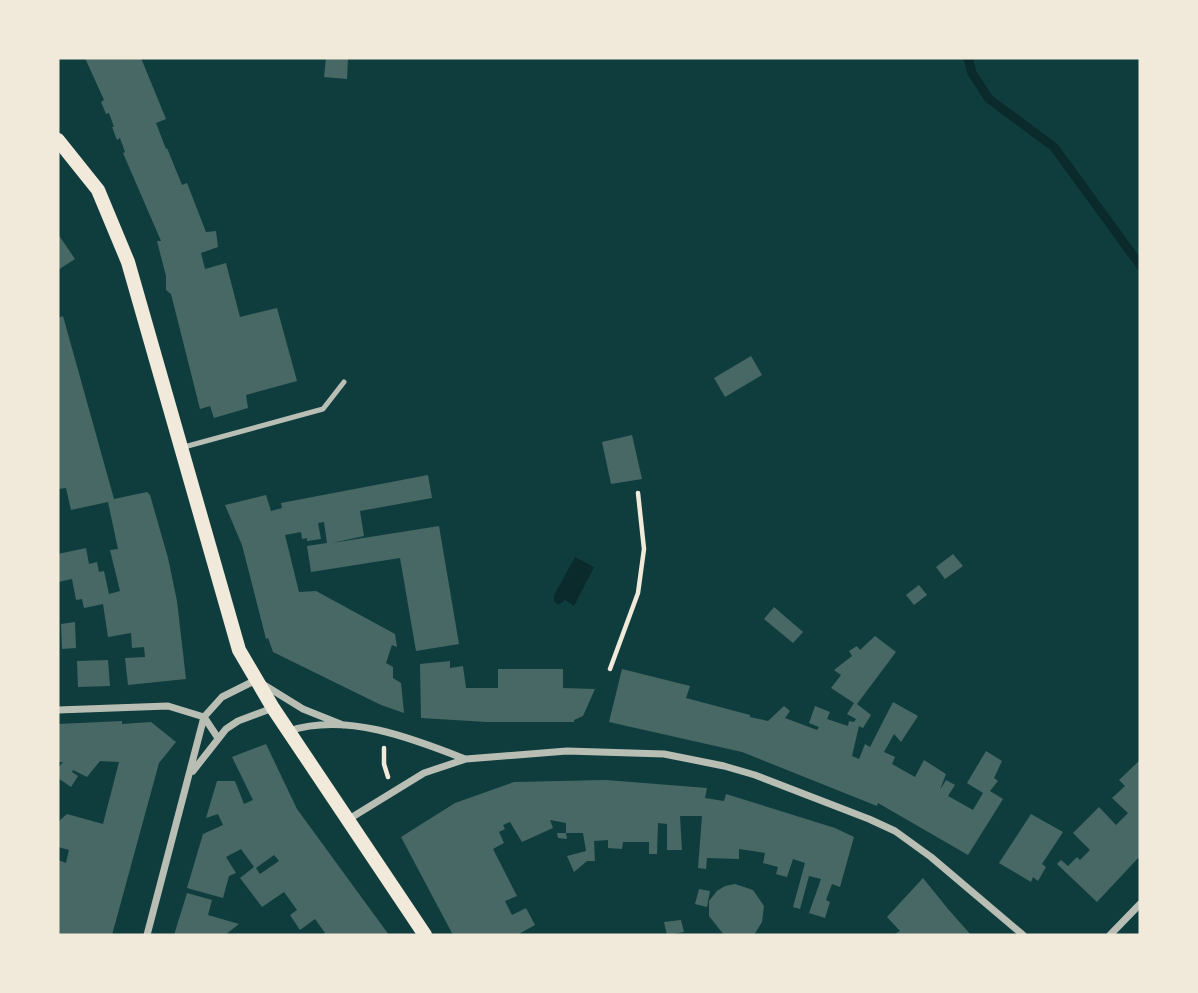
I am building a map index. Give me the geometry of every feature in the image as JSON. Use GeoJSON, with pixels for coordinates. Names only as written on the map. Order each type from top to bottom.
{"type":"FeatureCollection","features":[{"type":"Feature","properties":{"kind":"main road"},"geometry":{"type":"LineString","coordinates":[[58,140],[97,190],[128,262],[239,650],[272,708],[425,935]]}},
{"type":"Feature","properties":{"kind":"street"},"geometry":{"type":"LineString","coordinates":[[146,935],[204,717],[222,697],[256,680],[303,709],[342,725]]}},
{"type":"Feature","properties":{"kind":"street"},"geometry":{"type":"LineString","coordinates":[[58,710],[168,706],[204,717],[218,738]]}},
{"type":"Feature","properties":{"kind":"street"},"geometry":{"type":"LineString","coordinates":[[190,775],[218,738],[238,721],[272,708]]}},
{"type":"Feature","properties":{"kind":"street"},"geometry":{"type":"LineString","coordinates":[[289,731],[309,725],[342,725],[425,744],[466,759]]}},
{"type":"Feature","properties":{"kind":"street"},"geometry":{"type":"LineString","coordinates":[[349,819],[424,773],[466,759],[567,751],[664,754],[755,775],[895,831],[1023,935]]}},
{"type":"Feature","properties":{"kind":"street"},"geometry":{"type":"LineString","coordinates":[[1110,935],[1140,904]]}},
{"type":"Feature","properties":{"kind":"lane"},"geometry":{"type":"LineString","coordinates":[[181,448],[323,409],[344,382]]}},
{"type":"Feature","properties":{"kind":"path"},"geometry":{"type":"LineString","coordinates":[[610,669],[638,593],[644,549],[638,493]]}},
{"type":"Feature","properties":{"kind":"path"},"geometry":{"type":"LineString","coordinates":[[383,733],[384,764],[393,791]]}},
{"type":"Feature","properties":{"kind":"water"},"geometry":{"type":"Polygon","coordinates":[[[575,557],[594,567],[574,606],[565,600],[558,605],[554,601],[554,595],[575,557]]]}},
{"type":"Feature","properties":{"kind":"building"},"geometry":{"type":"Polygon","coordinates":[[[85,58],[141,58],[166,119],[156,123],[166,149],[182,185],[187,183],[206,232],[216,231],[218,247],[201,253],[205,269],[226,263],[240,317],[277,308],[297,381],[246,395],[248,408],[214,418],[210,406],[200,409],[171,294],[166,290],[166,276],[157,241],[161,241],[85,58]]]}},
{"type":"Feature","properties":{"kind":"building"},"geometry":{"type":"Polygon","coordinates":[[[326,58],[348,58],[347,79],[324,77],[326,58]]]}},
{"type":"Feature","properties":{"kind":"building"},"geometry":{"type":"Polygon","coordinates":[[[58,234],[75,259],[58,270],[58,234]]]}},
{"type":"Feature","properties":{"kind":"building"},"geometry":{"type":"Polygon","coordinates":[[[63,316],[114,499],[147,492],[150,495],[177,601],[186,679],[128,685],[125,658],[145,657],[144,647],[132,648],[131,633],[108,637],[103,604],[84,608],[82,599],[76,600],[72,579],[58,582],[58,554],[86,548],[89,564],[97,562],[99,572],[104,571],[109,594],[120,591],[110,550],[118,549],[108,502],[71,510],[66,488],[58,489],[58,318],[63,316]]]}},
{"type":"Feature","properties":{"kind":"building"},"geometry":{"type":"Polygon","coordinates":[[[751,356],[762,375],[725,397],[714,378],[751,356]]]}},
{"type":"Feature","properties":{"kind":"building"},"geometry":{"type":"Polygon","coordinates":[[[632,435],[642,479],[611,484],[602,442],[632,435]]]}},
{"type":"Feature","properties":{"kind":"building"},"geometry":{"type":"Polygon","coordinates":[[[428,475],[432,498],[360,511],[364,536],[332,543],[439,526],[459,644],[416,651],[400,558],[311,572],[307,546],[327,543],[324,522],[318,523],[321,539],[307,541],[307,538],[302,539],[301,532],[285,535],[299,592],[316,591],[395,634],[397,647],[392,645],[386,663],[393,667],[393,678],[401,683],[404,713],[381,705],[273,652],[268,638],[266,639],[242,545],[225,505],[266,495],[271,511],[282,508],[281,503],[428,475]]]}},
{"type":"Feature","properties":{"kind":"building"},"geometry":{"type":"Polygon","coordinates":[[[953,554],[963,566],[945,579],[936,567],[953,554]]]}},
{"type":"Feature","properties":{"kind":"building"},"geometry":{"type":"Polygon","coordinates":[[[919,585],[927,595],[914,605],[906,595],[919,585]]]}},
{"type":"Feature","properties":{"kind":"building"},"geometry":{"type":"Polygon","coordinates":[[[774,607],[803,632],[793,643],[764,619],[774,607]]]}},
{"type":"Feature","properties":{"kind":"building"},"geometry":{"type":"Polygon","coordinates":[[[75,622],[76,648],[62,649],[61,624],[75,622]]]}},
{"type":"Feature","properties":{"kind":"building"},"geometry":{"type":"Polygon","coordinates":[[[875,636],[896,652],[857,704],[871,715],[863,728],[859,726],[852,756],[859,759],[865,744],[870,747],[893,702],[918,716],[901,742],[894,734],[884,752],[895,757],[892,764],[915,777],[924,760],[946,774],[940,790],[946,780],[955,785],[948,796],[973,810],[983,793],[967,783],[986,751],[1002,761],[994,778],[998,781],[990,791],[1003,799],[968,855],[878,803],[877,806],[742,752],[609,722],[622,669],[690,686],[686,698],[750,717],[768,721],[784,706],[790,711],[785,718],[817,730],[819,727],[809,723],[815,706],[830,712],[827,719],[848,726],[849,721],[854,722],[856,719],[847,714],[854,703],[831,688],[841,675],[834,670],[852,656],[849,651],[857,646],[860,650],[875,636]]]}},
{"type":"Feature","properties":{"kind":"building"},"geometry":{"type":"Polygon","coordinates":[[[108,660],[110,686],[78,687],[77,661],[108,660]]]}},
{"type":"Feature","properties":{"kind":"building"},"geometry":{"type":"Polygon","coordinates":[[[450,661],[450,668],[463,666],[466,688],[498,688],[498,669],[563,669],[563,688],[595,689],[583,716],[574,722],[487,722],[421,718],[420,664],[450,661]]]}},
{"type":"Feature","properties":{"kind":"building"},"geometry":{"type":"Polygon","coordinates":[[[122,721],[122,724],[151,722],[176,742],[159,763],[112,935],[58,935],[58,860],[66,863],[69,850],[58,847],[58,822],[67,814],[103,824],[119,762],[100,761],[87,777],[73,770],[78,776],[71,787],[58,778],[58,768],[63,762],[58,762],[58,724],[122,721]]]}},
{"type":"Feature","properties":{"kind":"building"},"geometry":{"type":"Polygon","coordinates":[[[266,744],[297,809],[389,935],[322,935],[325,933],[315,919],[300,930],[290,915],[297,910],[284,892],[262,907],[240,878],[254,867],[241,849],[226,857],[236,873],[229,876],[223,898],[187,888],[203,834],[223,825],[218,814],[206,818],[217,781],[235,781],[244,804],[253,800],[232,757],[266,744]],[[274,855],[256,868],[260,874],[279,861],[274,855]]]}},
{"type":"Feature","properties":{"kind":"building"},"geometry":{"type":"Polygon","coordinates":[[[1140,760],[1140,856],[1097,902],[1057,864],[1061,860],[1068,866],[1077,857],[1080,860],[1090,850],[1073,833],[1099,807],[1116,825],[1128,813],[1112,798],[1125,786],[1119,780],[1140,760]]]}},
{"type":"Feature","properties":{"kind":"building"},"geometry":{"type":"Polygon","coordinates":[[[606,780],[707,788],[705,798],[724,801],[726,794],[835,828],[854,837],[840,887],[832,884],[826,900],[830,902],[825,918],[809,913],[821,879],[809,876],[800,909],[793,907],[805,863],[793,859],[787,877],[776,874],[778,867],[763,863],[765,853],[739,849],[739,859],[707,858],[706,869],[698,868],[702,816],[680,816],[682,850],[667,850],[667,824],[658,823],[657,854],[649,854],[649,842],[623,842],[622,849],[608,848],[608,840],[594,841],[595,861],[587,861],[574,872],[567,856],[586,851],[583,833],[566,833],[566,823],[550,820],[553,828],[522,842],[510,822],[503,825],[505,829],[499,832],[504,843],[493,849],[517,896],[505,901],[512,915],[526,908],[535,925],[517,935],[453,935],[401,837],[455,803],[514,782],[606,780]]]}},
{"type":"Feature","properties":{"kind":"building"},"geometry":{"type":"Polygon","coordinates":[[[1031,814],[1063,832],[1042,864],[1046,867],[1038,881],[1033,877],[1031,882],[999,863],[1031,814]]]}},
{"type":"Feature","properties":{"kind":"building"},"geometry":{"type":"Polygon","coordinates":[[[557,833],[566,833],[567,839],[558,838],[557,833]]]}},
{"type":"Feature","properties":{"kind":"building"},"geometry":{"type":"Polygon","coordinates":[[[923,878],[971,935],[893,935],[900,931],[887,917],[923,878]]]}},
{"type":"Feature","properties":{"kind":"building"},"geometry":{"type":"Polygon","coordinates":[[[735,884],[753,890],[764,906],[762,922],[754,935],[724,935],[709,916],[709,901],[717,891],[735,884]]]}},
{"type":"Feature","properties":{"kind":"building"},"geometry":{"type":"Polygon","coordinates":[[[699,889],[710,891],[707,907],[695,904],[699,889]]]}},
{"type":"Feature","properties":{"kind":"building"},"geometry":{"type":"Polygon","coordinates":[[[187,893],[212,900],[208,915],[239,924],[225,935],[174,935],[187,893]]]}},
{"type":"Feature","properties":{"kind":"building"},"geometry":{"type":"Polygon","coordinates":[[[681,920],[684,932],[667,935],[664,922],[681,920]]]}},
{"type":"Feature","properties":{"kind":"waterway"},"geometry":{"type":"LineString","coordinates":[[968,58],[972,73],[989,99],[1054,147],[1140,265]]}}]}
